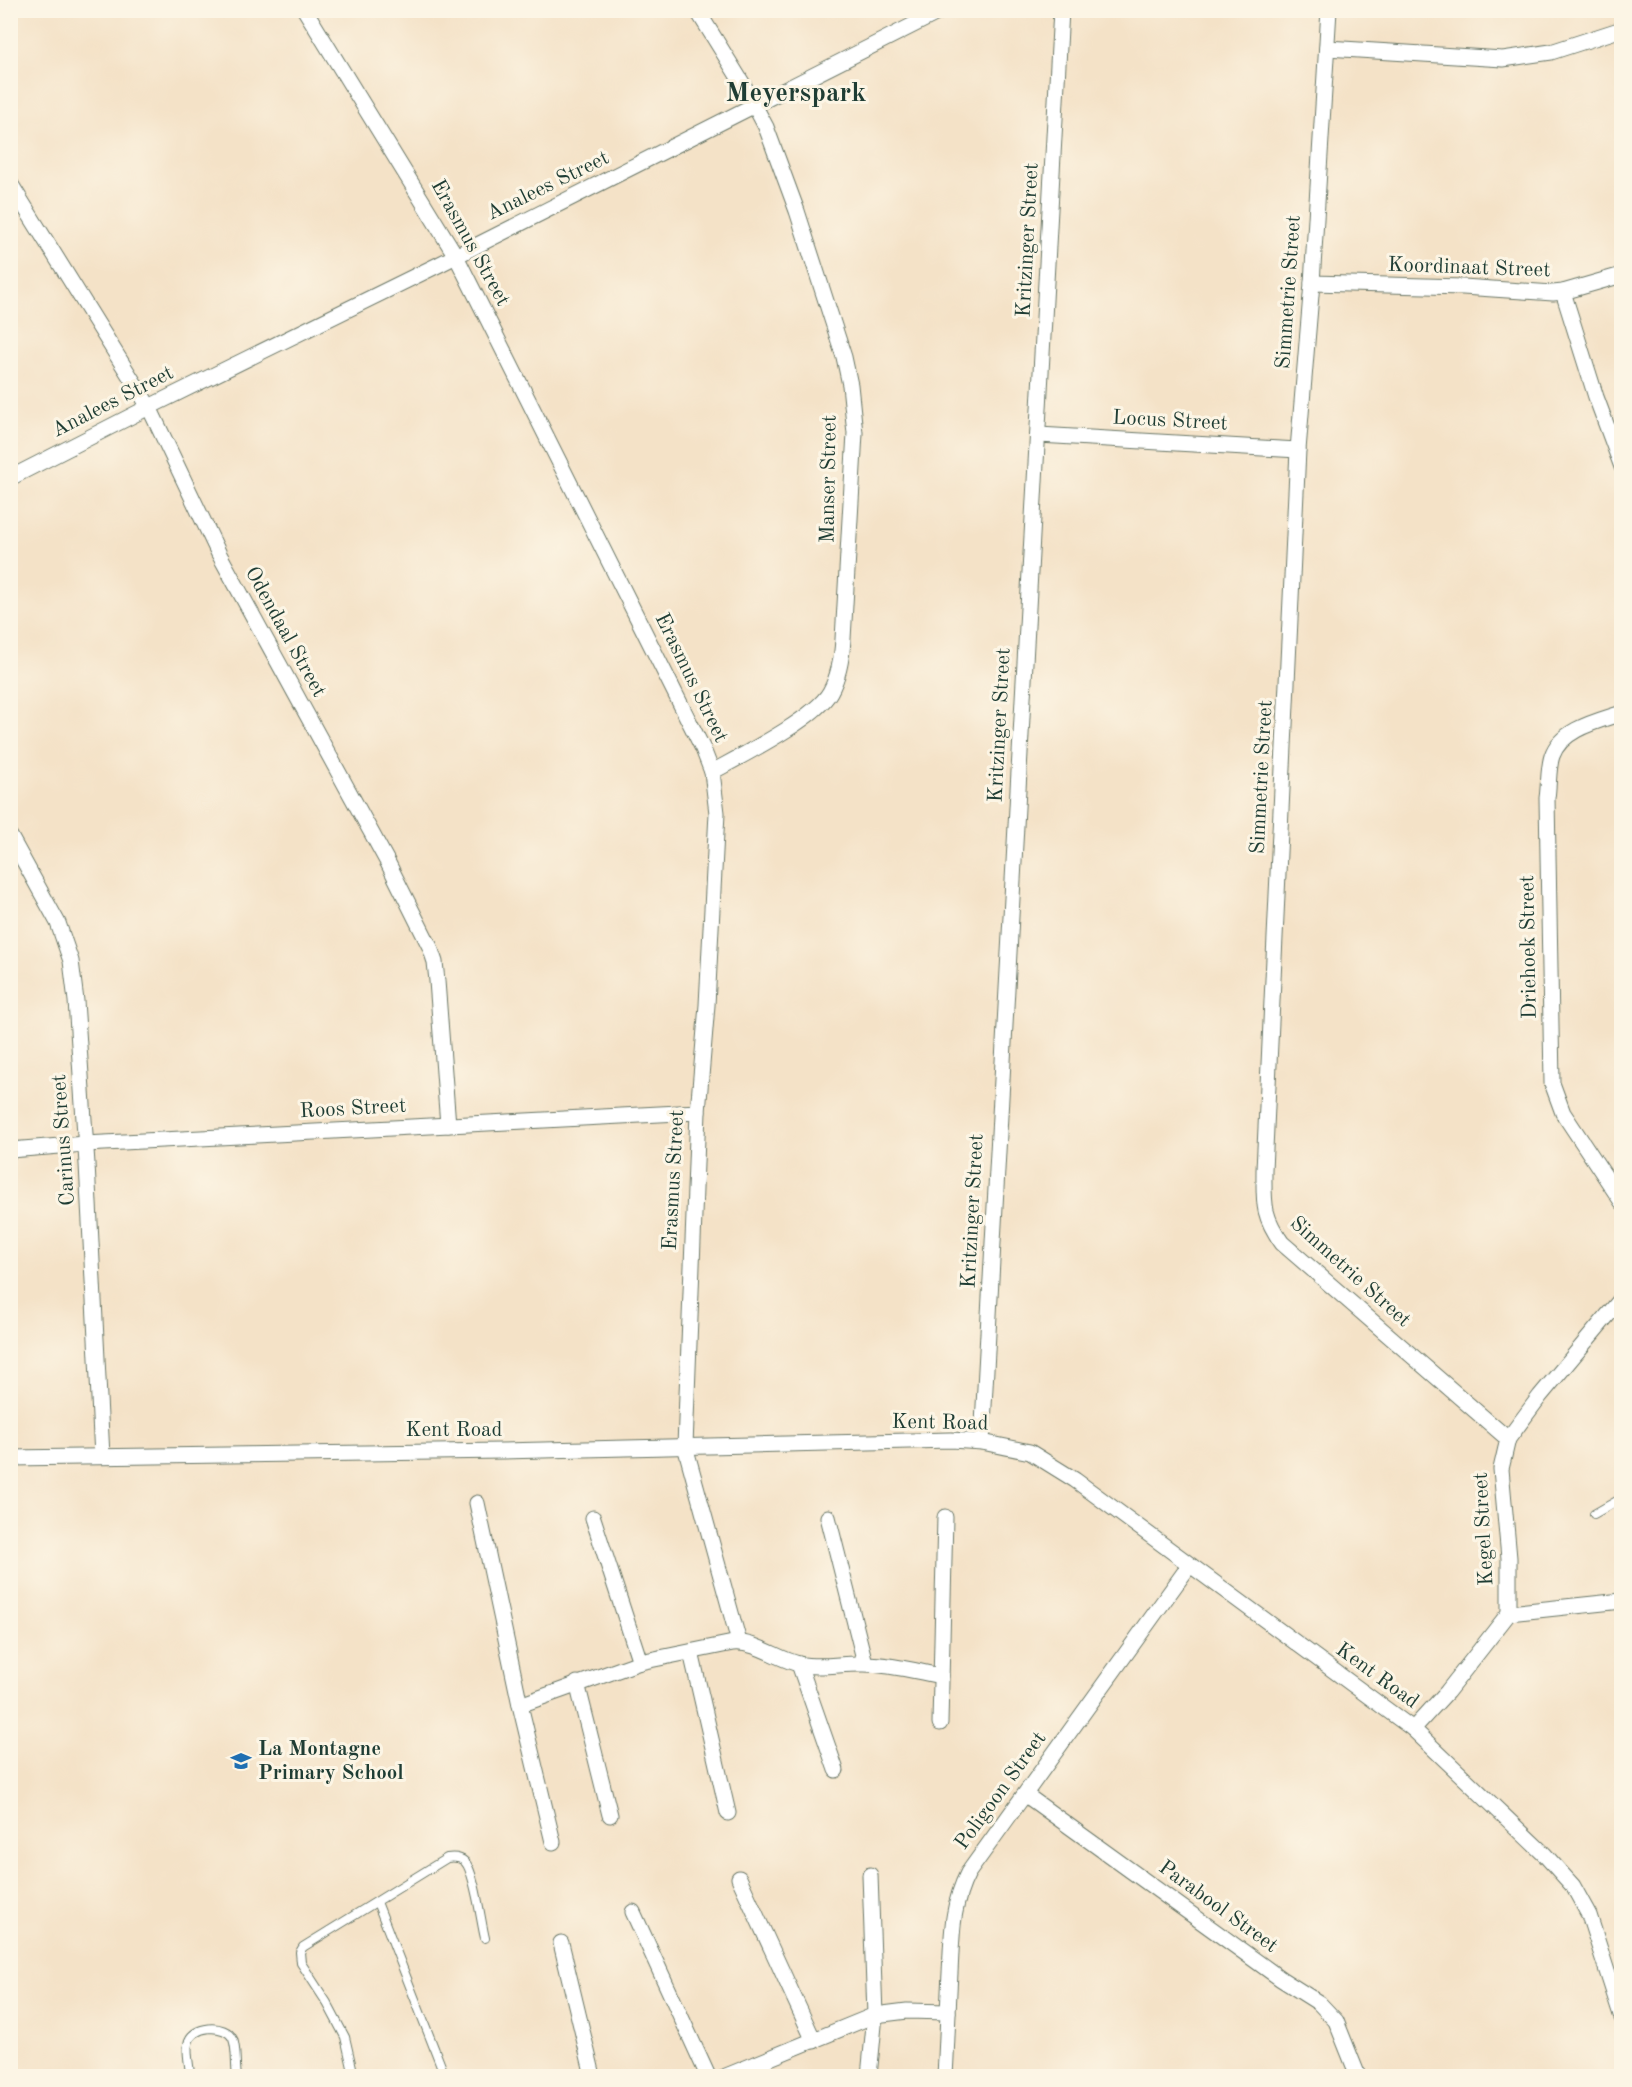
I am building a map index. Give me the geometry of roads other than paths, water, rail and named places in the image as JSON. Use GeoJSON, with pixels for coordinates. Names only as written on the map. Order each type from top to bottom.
{"type":"FeatureCollection","features":[{"type":"Feature","properties":{"kind":"street","name":"Erasmus Street"},"geometry":{"type":"LineString","coordinates":[[305,10],[456,256],[688,717],[712,772],[717,824],[707,1005],[698,1112],[685,1446],[739,1642]]}},
{"type":"Feature","properties":{"kind":"street","name":"Manser Street"},"geometry":{"type":"LineString","coordinates":[[697,10],[766,127],[831,312],[850,385],[855,433],[842,660],[836,678],[829,694],[816,708],[789,728],[712,772]]}},
{"type":"Feature","properties":{"kind":"street","name":"Analees Street"},"geometry":{"type":"LineString","coordinates":[[10,478],[944,10]]}},
{"type":"Feature","properties":{"kind":"street","name":"Kritzinger Street"},"geometry":{"type":"LineString","coordinates":[[982,1442],[1001,1061],[1039,435],[1061,10]]}},
{"type":"Feature","properties":{"kind":"street","name":"Simmetrie Street"},"geometry":{"type":"LineString","coordinates":[[1329,10],[1312,283],[1298,450],[1264,1170],[1265,1214],[1282,1243],[1508,1439]]}},
{"type":"Feature","properties":{"kind":"street"},"geometry":{"type":"LineString","coordinates":[[1327,48],[1503,59],[1551,52],[1622,29]]}},
{"type":"Feature","properties":{"kind":"street","name":"Odendaal Street"},"geometry":{"type":"LineString","coordinates":[[10,183],[149,407],[219,554],[388,863],[430,947],[435,962],[437,981],[448,1125]]}},
{"type":"Feature","properties":{"kind":"street","name":"Koordinaat Street"},"geometry":{"type":"LineString","coordinates":[[1312,283],[1563,292],[1622,275]]}},
{"type":"Feature","properties":{"kind":"street"},"geometry":{"type":"LineString","coordinates":[[1563,292],[1596,397],[1622,467]]}},
{"type":"Feature","properties":{"kind":"street","name":"Locus Street"},"geometry":{"type":"LineString","coordinates":[[1039,435],[1298,450]]}},
{"type":"Feature","properties":{"kind":"street","name":"Driehoek Street"},"geometry":{"type":"LineString","coordinates":[[1622,713],[1585,726],[1557,746],[1552,757],[1547,798],[1552,1083],[1563,1113],[1622,1202]]}},
{"type":"Feature","properties":{"kind":"street","name":"Carinus Street"},"geometry":{"type":"LineString","coordinates":[[10,837],[58,923],[70,962],[76,1001],[102,1456]]}},
{"type":"Feature","properties":{"kind":"street","name":"Roos Street"},"geometry":{"type":"LineString","coordinates":[[10,1150],[85,1144],[698,1112]]}},
{"type":"Feature","properties":{"kind":"street","name":"Kegel Street"},"geometry":{"type":"LineString","coordinates":[[1413,1729],[1447,1692],[1509,1613],[1509,1558],[1501,1469],[1508,1439],[1540,1396],[1622,1298]]}},
{"type":"Feature","properties":{"kind":"street","name":"Kent Road"},"geometry":{"type":"LineString","coordinates":[[10,1458],[502,1451],[951,1440],[982,1442],[1030,1452],[1050,1463],[1413,1729],[1545,1855],[1573,1886],[1593,1926],[1622,2018]]}},
{"type":"Feature","properties":{"kind":"street"},"geometry":{"type":"LineString","coordinates":[[477,1503],[520,1706],[553,1842]]}},
{"type":"Feature","properties":{"kind":"street"},"geometry":{"type":"LineString","coordinates":[[828,1517],[865,1664]]}},
{"type":"Feature","properties":{"kind":"street"},"geometry":{"type":"LineString","coordinates":[[940,1723],[945,1517]]}},
{"type":"Feature","properties":{"kind":"street"},"geometry":{"type":"LineString","coordinates":[[593,1518],[640,1662]]}},
{"type":"Feature","properties":{"kind":"street","name":"Poligoon Street"},"geometry":{"type":"LineString","coordinates":[[945,2076],[956,1901],[968,1873],[1190,1566]]}},
{"type":"Feature","properties":{"kind":"street"},"geometry":{"type":"LineString","coordinates":[[1509,1613],[1622,1601]]}},
{"type":"Feature","properties":{"kind":"street"},"geometry":{"type":"LineString","coordinates":[[520,1706],[577,1683],[640,1662],[739,1642],[799,1664],[816,1666],[865,1664],[901,1667],[941,1676]]}},
{"type":"Feature","properties":{"kind":"street"},"geometry":{"type":"LineString","coordinates":[[691,1652],[728,1813]]}},
{"type":"Feature","properties":{"kind":"street"},"geometry":{"type":"LineString","coordinates":[[799,1664],[836,1770]]}},
{"type":"Feature","properties":{"kind":"street"},"geometry":{"type":"LineString","coordinates":[[577,1683],[610,1815]]}},
{"type":"Feature","properties":{"kind":"street","name":"Parabool Street"},"geometry":{"type":"LineString","coordinates":[[1026,1795],[1281,1979],[1319,2003],[1336,2021],[1358,2076]]}},
{"type":"Feature","properties":{"kind":"street"},"geometry":{"type":"LineString","coordinates":[[868,2076],[875,2015],[870,1875]]}},
{"type":"Feature","properties":{"kind":"street"},"geometry":{"type":"LineString","coordinates":[[739,1878],[814,2041]]}},
{"type":"Feature","properties":{"kind":"street"},"geometry":{"type":"LineString","coordinates":[[633,1912],[708,2076]]}},
{"type":"Feature","properties":{"kind":"street"},"geometry":{"type":"LineString","coordinates":[[561,1943],[593,2076]]}},
{"type":"Feature","properties":{"kind":"street"},"geometry":{"type":"LineString","coordinates":[[732,2075],[875,2015],[907,2011],[948,2012]]}},
{"type":"Feature","properties":{"kind":"lane"},"geometry":{"type":"LineString","coordinates":[[1594,1514],[1622,1498]]}},
{"type":"Feature","properties":{"kind":"lane"},"geometry":{"type":"LineString","coordinates":[[354,2076],[345,2037],[327,2003],[303,1967],[300,1952],[306,1945],[447,1858],[458,1858],[464,1861],[470,1870],[484,1938]]}},
{"type":"Feature","properties":{"kind":"lane"},"geometry":{"type":"LineString","coordinates":[[377,1902],[445,2076]]}},
{"type":"Feature","properties":{"kind":"lane"},"geometry":{"type":"LineString","coordinates":[[190,2076],[188,2044],[191,2035],[204,2029],[221,2029],[228,2032],[234,2041],[237,2076]]}},
{"type":"Feature","properties":{"kind":"place","name":"La Montagne Primary School"},"geometry":{"type":"Point","coordinates":[241,1761]}},
{"type":"Feature","properties":{"kind":"district","name":"Meyerspark"},"geometry":{"type":"Point","coordinates":[796,93]}}]}
